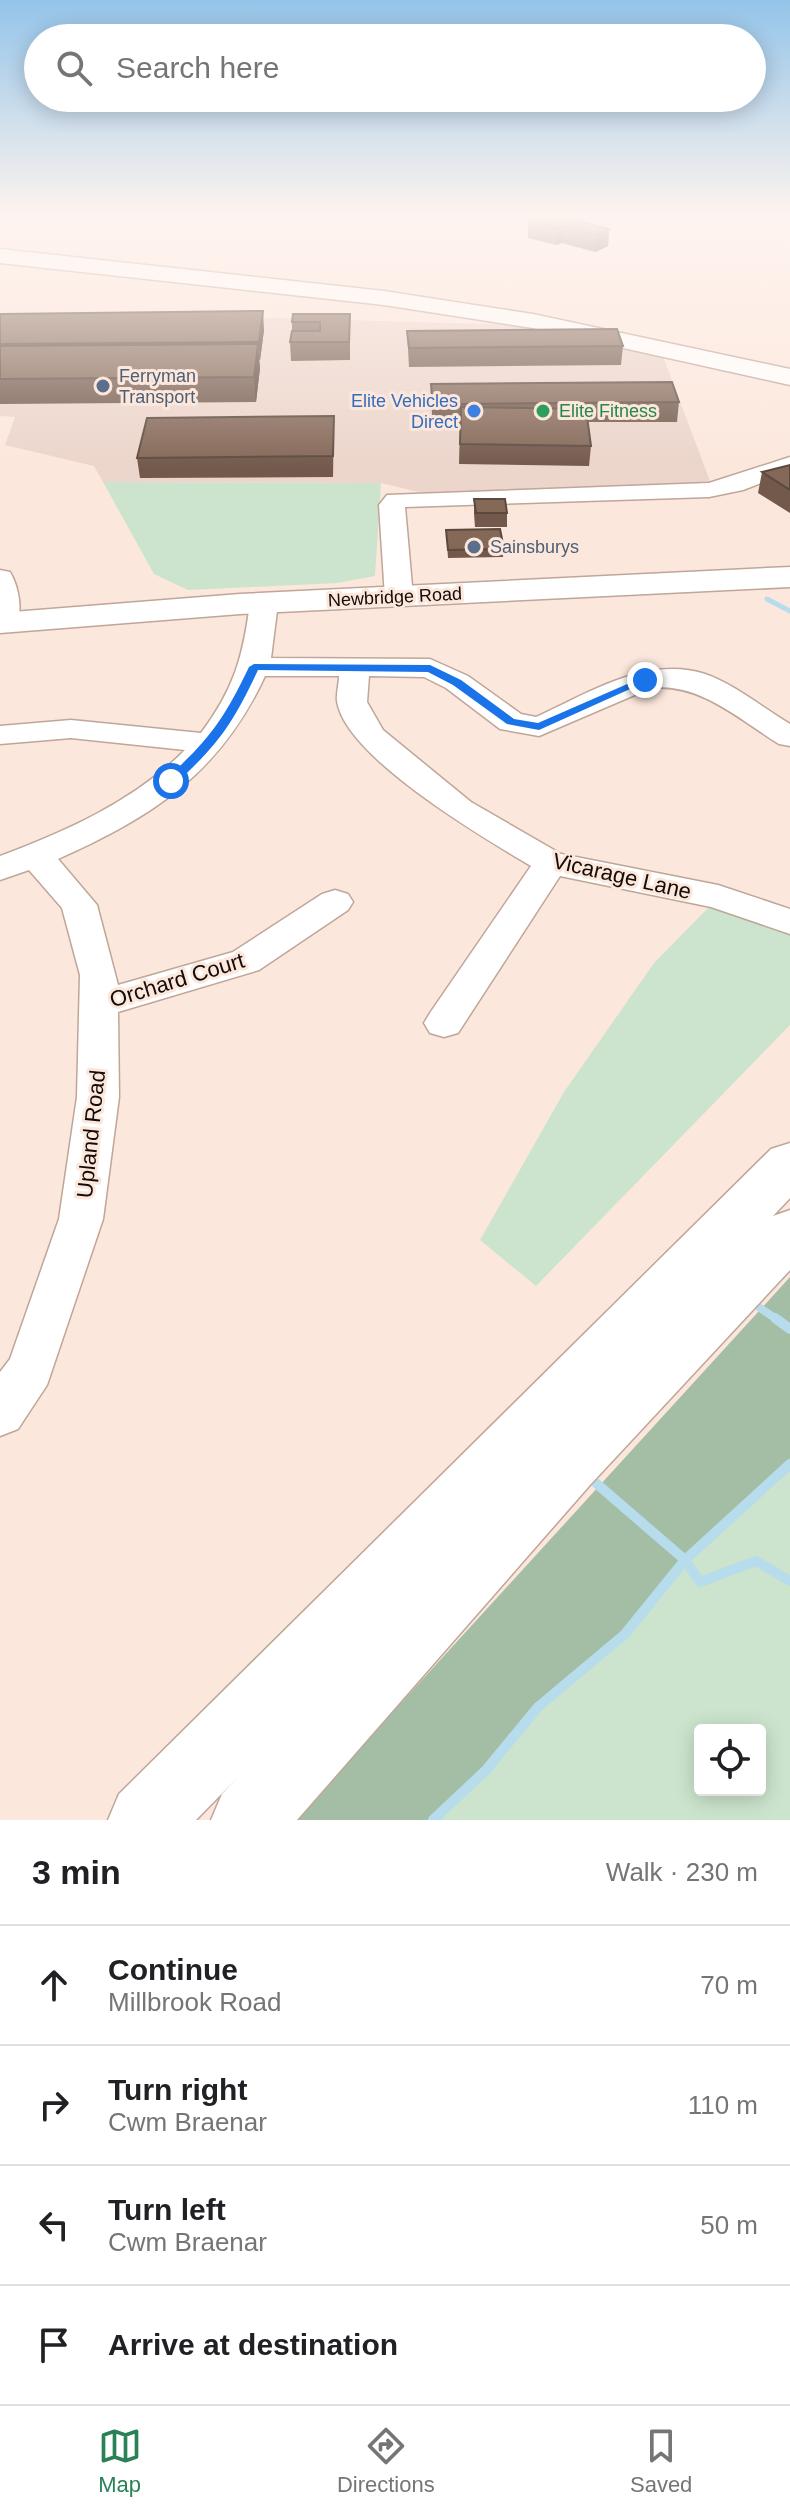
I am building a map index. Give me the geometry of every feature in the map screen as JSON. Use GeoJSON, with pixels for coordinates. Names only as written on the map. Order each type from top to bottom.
{"type":"FeatureCollection","features":[{"type":"Feature","properties":{"kind":"main road"},"geometry":{"type":"LineString","coordinates":[[376,298],[544,323],[790,377]]}},
{"type":"Feature","properties":{"kind":"main road","name":"Newbridge Road"},"geometry":{"type":"LineString","coordinates":[[2,623],[264,603],[790,577]]}},
{"type":"Feature","properties":{"kind":"main road"},"geometry":{"type":"LineString","coordinates":[[145,1820],[790,1164]]}},
{"type":"Feature","properties":{"kind":"main road"},"geometry":{"type":"LineString","coordinates":[[248,1820],[568,1464],[790,1233]]}},
{"type":"Feature","properties":{"kind":"street"},"geometry":{"type":"LineString","coordinates":[[399,597],[392,505],[396,500],[709,490],[734,485],[790,464]]}},
{"type":"Feature","properties":{"kind":"street"},"geometry":{"type":"LineString","coordinates":[[0,578],[5,592],[2,623]]}},
{"type":"Feature","properties":{"kind":"street"},"geometry":{"type":"LineString","coordinates":[[18,863],[107,822],[171,781],[211,744],[229,721],[254,667],[264,603]]}},
{"type":"Feature","properties":{"kind":"street"},"geometry":{"type":"LineString","coordinates":[[254,667],[430,668],[457,682],[511,722],[539,727],[645,680],[670,677],[697,681],[790,737]]}},
{"type":"Feature","properties":{"kind":"street","name":"Vicarage Lane"},"geometry":{"type":"LineString","coordinates":[[355,668],[352,702],[370,735],[459,809],[551,863],[718,897],[790,922]]}},
{"type":"Feature","properties":{"kind":"street"},"geometry":{"type":"LineString","coordinates":[[0,735],[71,729],[145,734],[211,744]]}},
{"type":"Feature","properties":{"kind":"street","name":"Upland Road"},"geometry":{"type":"LineString","coordinates":[[0,1413],[30,1370],[81,1219],[98,1097],[99,975],[79,905],[18,863]]}},
{"type":"Feature","properties":{"kind":"street"},"geometry":{"type":"LineString","coordinates":[[444,1023],[551,863]]}},
{"type":"Feature","properties":{"kind":"street","name":"Orchard Court"},"geometry":{"type":"LineString","coordinates":[[99,1004],[246,961],[335,902]]}},
{"type":"Feature","properties":{"kind":"shaded area"},"geometry":{"type":"Polygon","coordinates":[[[277,318],[517,325],[662,354],[710,481],[703,485],[615,490],[423,493],[381,483],[103,482],[94,466],[5,445],[15,417],[0,416],[0,320],[277,318]]]}},
{"type":"Feature","properties":{"kind":"green space"},"geometry":{"type":"Polygon","coordinates":[[[103,482],[381,483],[375,576],[337,583],[188,590],[154,574],[103,482]]]}},
{"type":"Feature","properties":{"kind":"green space"},"geometry":{"type":"Polygon","coordinates":[[[710,906],[790,929],[790,1025],[536,1286],[480,1240],[564,1092],[654,963],[710,906]]]}},
{"type":"Feature","properties":{"kind":"green space"},"geometry":{"type":"Polygon","coordinates":[[[790,1277],[790,1464],[685,1560],[625,1634],[538,1707],[486,1770],[433,1820],[294,1820],[790,1277]]]}},
{"type":"Feature","properties":{"kind":"green space"},"geometry":{"type":"Polygon","coordinates":[[[790,1464],[790,1820],[433,1820],[486,1770],[538,1707],[625,1634],[685,1560],[790,1464]]]}},
{"type":"Feature","properties":{"kind":"building"},"geometry":{"type":"Polygon","coordinates":[[[263,311],[259,342],[0,344],[0,314],[263,311]]]}},
{"type":"Feature","properties":{"kind":"building"},"geometry":{"type":"Polygon","coordinates":[[[293,314],[350,314],[349,342],[290,342],[292,331],[320,331],[320,322],[292,322],[293,314]]]}},
{"type":"Feature","properties":{"kind":"building"},"geometry":{"type":"Polygon","coordinates":[[[617,329],[623,346],[409,348],[407,331],[617,329]]]}},
{"type":"Feature","properties":{"kind":"building"},"geometry":{"type":"Polygon","coordinates":[[[258,344],[254,377],[0,379],[0,346],[258,344]]]}},
{"type":"Feature","properties":{"kind":"building"},"geometry":{"type":"Polygon","coordinates":[[[672,382],[679,402],[458,404],[458,397],[432,397],[431,384],[672,382]]]}},
{"type":"Feature","properties":{"kind":"building"},"geometry":{"type":"Polygon","coordinates":[[[461,407],[586,409],[591,446],[460,444],[461,407]]]}},
{"type":"Feature","properties":{"kind":"building"},"geometry":{"type":"Polygon","coordinates":[[[334,416],[333,456],[137,458],[147,418],[334,416]]]}},
{"type":"Feature","properties":{"kind":"building"},"geometry":{"type":"Polygon","coordinates":[[[790,465],[790,490],[762,472],[790,465]]]}},
{"type":"Feature","properties":{"kind":"building"},"geometry":{"type":"Polygon","coordinates":[[[474,499],[505,499],[507,513],[476,513],[474,499]]]}},
{"type":"Feature","properties":{"kind":"building"},"geometry":{"type":"Polygon","coordinates":[[[500,529],[504,549],[448,550],[446,530],[500,529]]]}},
{"type":"Feature","properties":{"kind":"waterway"},"geometry":{"type":"LineString","coordinates":[[767,599],[790,611]]}},
{"type":"Feature","properties":{"kind":"waterway"},"geometry":{"type":"LineString","coordinates":[[760,1308],[775,1318]]}},
{"type":"Feature","properties":{"kind":"waterway"},"geometry":{"type":"LineString","coordinates":[[775,1318],[790,1329]]}},
{"type":"Feature","properties":{"kind":"waterway"},"geometry":{"type":"LineString","coordinates":[[685,1560],[790,1464]]}},
{"type":"Feature","properties":{"kind":"waterway"},"geometry":{"type":"LineString","coordinates":[[597,1484],[685,1560]]}},
{"type":"Feature","properties":{"kind":"waterway"},"geometry":{"type":"LineString","coordinates":[[433,1820],[486,1770],[538,1707],[625,1634],[685,1560]]}},
{"type":"Feature","properties":{"kind":"waterway"},"geometry":{"type":"LineString","coordinates":[[685,1560],[700,1582],[756,1561],[790,1581]]}},
{"type":"Feature","properties":{"kind":"place","name":"Ferryman Transport"},"geometry":{"type":"Point","coordinates":[103,386]}},
{"type":"Feature","properties":{"kind":"place","name":"Elite Vehicles Direct"},"geometry":{"type":"Point","coordinates":[474,411]}},
{"type":"Feature","properties":{"kind":"place","name":"Elite Fitness"},"geometry":{"type":"Point","coordinates":[543,411]}},
{"type":"Feature","properties":{"kind":"place","name":"Sainsburys"},"geometry":{"type":"Point","coordinates":[474,547]}},
{"type":"Feature","properties":{"kind":"route"},"geometry":{"type":"LineString","coordinates":[[171,781],[211,744],[229,721],[254,667],[430,668],[457,682],[511,722],[539,727],[645,680]]}}]}
